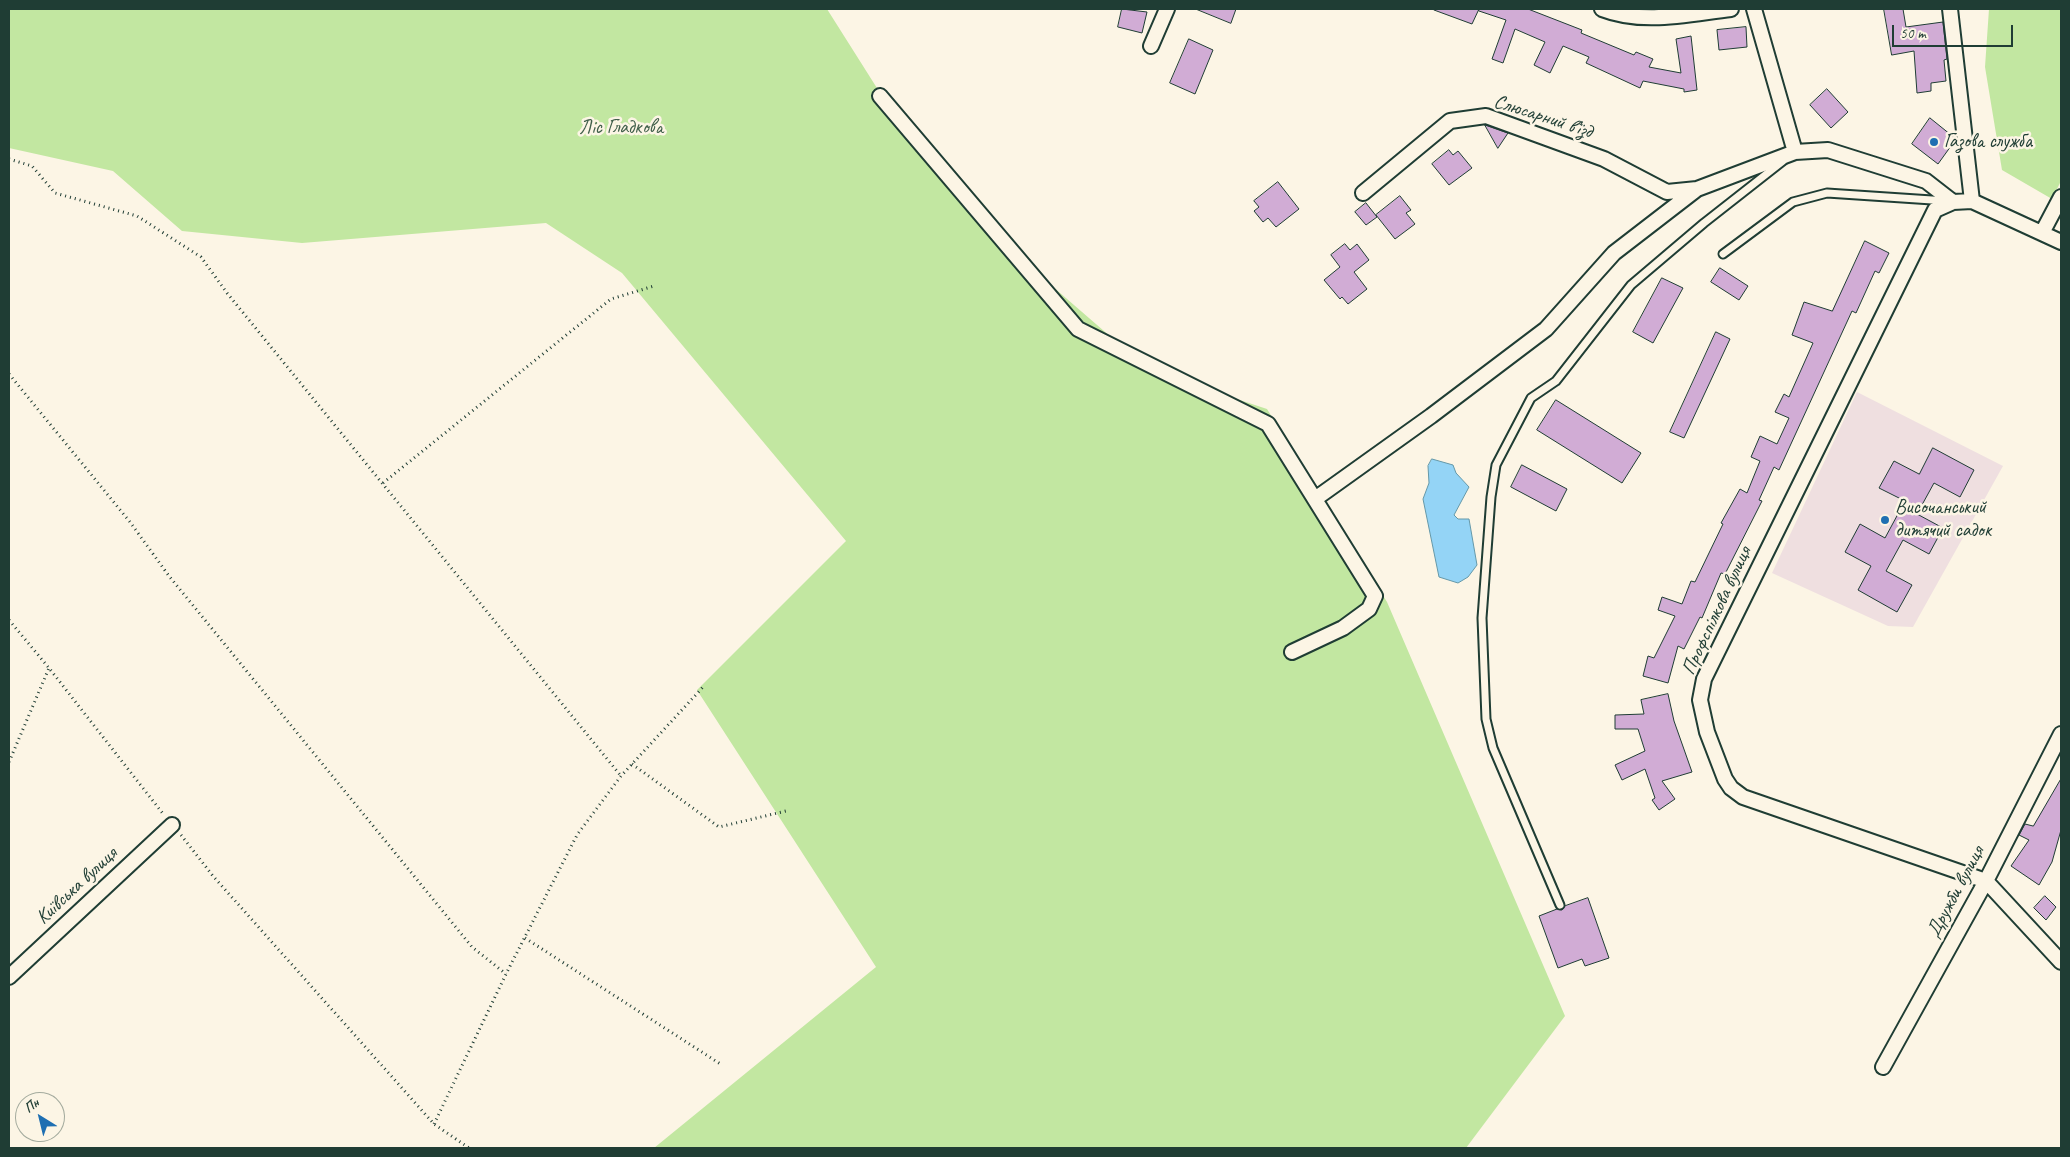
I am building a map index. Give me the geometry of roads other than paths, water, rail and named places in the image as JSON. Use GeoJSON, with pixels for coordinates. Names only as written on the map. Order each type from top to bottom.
{"type":"FeatureCollection","features":[{"type":"Feature","properties":{"kind":"street"},"geometry":{"type":"LineString","coordinates":[[1151,46],[1166,9]]}},
{"type":"Feature","properties":{"kind":"street"},"geometry":{"type":"LineString","coordinates":[[1602,9],[1612,13],[1657,14],[1730,9]]}},
{"type":"Feature","properties":{"kind":"street"},"geometry":{"type":"LineString","coordinates":[[1754,9],[1795,152]]}},
{"type":"Feature","properties":{"kind":"street"},"geometry":{"type":"LineString","coordinates":[[1950,9],[1972,201]]}},
{"type":"Feature","properties":{"kind":"street"},"geometry":{"type":"LineString","coordinates":[[880,96],[1078,329],[1268,424],[1375,596],[1369,610],[1343,628],[1292,652]]}},
{"type":"Feature","properties":{"kind":"street","name":"Слюсарний в’їзд"},"geometry":{"type":"LineString","coordinates":[[1363,193],[1450,121],[1486,116],[1604,159],[1667,192],[1697,189]]}},
{"type":"Feature","properties":{"kind":"street"},"geometry":{"type":"LineString","coordinates":[[1315,499],[1431,416],[1546,329],[1614,253],[1697,189],[1795,152],[1828,150],[1926,181],[1953,202],[1972,201],[2061,242]]}},
{"type":"Feature","properties":{"kind":"street"},"geometry":{"type":"LineString","coordinates":[[2042,233],[2061,197]]}},
{"type":"Feature","properties":{"kind":"street","name":"Профспілкова вулиця"},"geometry":{"type":"LineString","coordinates":[[1953,202],[1935,210],[1921,235],[1704,679],[1700,700],[1708,732],[1725,779],[1731,788],[1743,797],[1986,881],[2061,962]]}},
{"type":"Feature","properties":{"kind":"street","name":"Дружби вулиця"},"geometry":{"type":"LineString","coordinates":[[1883,1068],[1986,881],[2061,734]]}},
{"type":"Feature","properties":{"kind":"street","name":"Київська вулиця"},"geometry":{"type":"LineString","coordinates":[[9,977],[172,825]]}},
{"type":"Feature","properties":{"kind":"lane"},"geometry":{"type":"LineString","coordinates":[[1560,905],[1493,748],[1486,719],[1482,618],[1491,496],[1496,465],[1531,398],[1556,381],[1631,285],[1704,223],[1795,152]]}},
{"type":"Feature","properties":{"kind":"lane"},"geometry":{"type":"LineString","coordinates":[[1724,254],[1793,202],[1827,193],[1953,202]]}},
{"type":"Feature","properties":{"kind":"water"},"geometry":{"type":"Polygon","coordinates":[[[1432,459],[1453,465],[1456,473],[1469,487],[1454,515],[1458,519],[1469,519],[1477,565],[1468,577],[1458,583],[1439,577],[1423,499],[1429,483],[1428,466],[1432,459]]]}},
{"type":"Feature","properties":{"kind":"place","name":"Газова служба"},"geometry":{"type":"Point","coordinates":[1934,142]}},
{"type":"Feature","properties":{"kind":"place","name":"Височанський дитячий садок"},"geometry":{"type":"Point","coordinates":[1885,520]}},
{"type":"Feature","properties":{"kind":"park label","name":"Ліс Гладкова"},"geometry":{"type":"Point","coordinates":[621,128]}}]}
